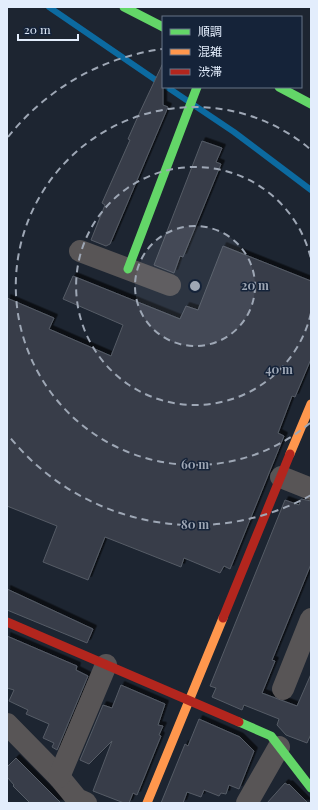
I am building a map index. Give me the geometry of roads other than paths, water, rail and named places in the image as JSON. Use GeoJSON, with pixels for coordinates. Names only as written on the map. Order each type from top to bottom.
{"type":"FeatureCollection","features":[{"type":"Feature","properties":{"kind":"street"},"geometry":{"type":"LineString","coordinates":[[124,7],[162,26]]}},
{"type":"Feature","properties":{"kind":"street"},"geometry":{"type":"LineString","coordinates":[[128,268],[197,88]]}},
{"type":"Feature","properties":{"kind":"street"},"geometry":{"type":"LineString","coordinates":[[281,88],[311,104]]}},
{"type":"Feature","properties":{"kind":"street"},"geometry":{"type":"LineString","coordinates":[[80,251],[170,285]]}},
{"type":"Feature","properties":{"kind":"street"},"geometry":{"type":"LineString","coordinates":[[147,803],[311,404]]}},
{"type":"Feature","properties":{"kind":"street"},"geometry":{"type":"LineString","coordinates":[[281,477],[311,489]]}},
{"type":"Feature","properties":{"kind":"street"},"geometry":{"type":"LineString","coordinates":[[283,689],[311,619]]}},
{"type":"Feature","properties":{"kind":"street"},"geometry":{"type":"LineString","coordinates":[[7,622],[271,736],[311,788]]}},
{"type":"Feature","properties":{"kind":"street"},"geometry":{"type":"LineString","coordinates":[[59,777],[106,665]]}},
{"type":"Feature","properties":{"kind":"street"},"geometry":{"type":"LineString","coordinates":[[7,724],[59,777],[77,799],[86,803]]}},
{"type":"Feature","properties":{"kind":"street"},"geometry":{"type":"LineString","coordinates":[[247,803],[278,747]]}},
{"type":"Feature","properties":{"kind":"waterway"},"geometry":{"type":"LineString","coordinates":[[49,7],[162,84]]}},
{"type":"Feature","properties":{"kind":"waterway"},"geometry":{"type":"LineString","coordinates":[[168,88],[234,132],[311,190]]}}]}
